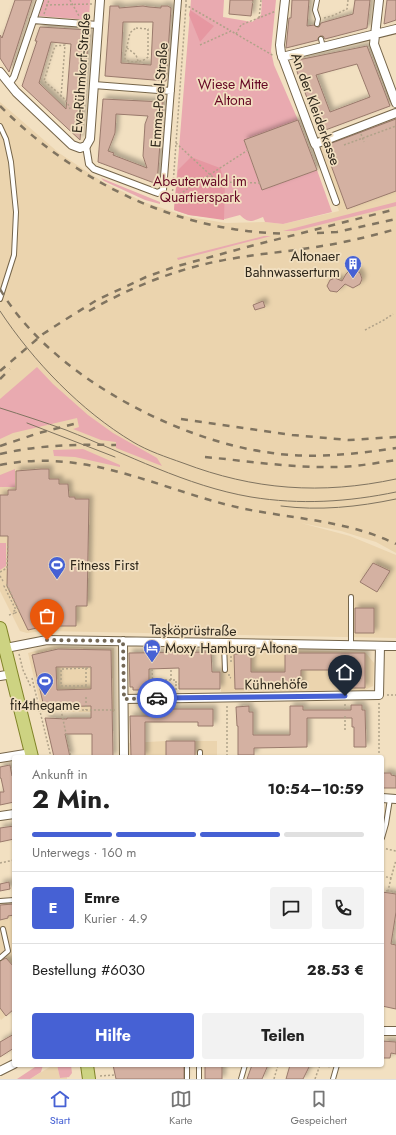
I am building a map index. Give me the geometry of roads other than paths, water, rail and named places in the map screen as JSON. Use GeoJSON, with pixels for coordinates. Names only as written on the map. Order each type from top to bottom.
{"type":"FeatureCollection","features":[{"type":"Feature","properties":{"kind":"main road"},"geometry":{"type":"LineString","coordinates":[[0,628],[6,648],[6,675],[31,755]]}},
{"type":"Feature","properties":{"kind":"main road"},"geometry":{"type":"LineString","coordinates":[[88,1067],[95,1078]]}},
{"type":"Feature","properties":{"kind":"street","name":"Emma-Poel-Straße"},"geometry":{"type":"LineString","coordinates":[[86,146],[89,164],[94,169],[155,192],[161,192],[164,187],[178,0]]}},
{"type":"Feature","properties":{"kind":"street","name":"An der Kleiderkasse"},"geometry":{"type":"LineString","coordinates":[[285,0],[280,45],[282,57],[336,202]]}},
{"type":"Feature","properties":{"kind":"street"},"geometry":{"type":"LineString","coordinates":[[379,0],[374,44],[396,103]]}},
{"type":"Feature","properties":{"kind":"street"},"geometry":{"type":"LineString","coordinates":[[9,84],[14,77],[39,2]]}},
{"type":"Feature","properties":{"kind":"street","name":"Eva-Rühmkorf-Straße"},"geometry":{"type":"LineString","coordinates":[[86,146],[90,139],[100,2]]}},
{"type":"Feature","properties":{"kind":"street"},"geometry":{"type":"LineString","coordinates":[[33,20],[98,25]]}},
{"type":"Feature","properties":{"kind":"street"},"geometry":{"type":"LineString","coordinates":[[282,57],[322,44],[396,29]]}},
{"type":"Feature","properties":{"kind":"street"},"geometry":{"type":"LineString","coordinates":[[0,72],[9,84],[72,145],[80,148],[86,146]]}},
{"type":"Feature","properties":{"kind":"street"},"geometry":{"type":"LineString","coordinates":[[94,85],[172,91]]}},
{"type":"Feature","properties":{"kind":"street"},"geometry":{"type":"LineString","coordinates":[[314,144],[396,113]]}},
{"type":"Feature","properties":{"kind":"street","name":"Taşköprüstraße"},"geometry":{"type":"LineString","coordinates":[[6,648],[47,640],[396,646]]}},
{"type":"Feature","properties":{"kind":"street"},"geometry":{"type":"LineString","coordinates":[[123,641],[124,755]]}},
{"type":"Feature","properties":{"kind":"street","name":"Kühnehöfe"},"geometry":{"type":"LineString","coordinates":[[124,699],[379,695],[380,646]]}},
{"type":"Feature","properties":{"kind":"street"},"geometry":{"type":"LineString","coordinates":[[0,758],[12,757]]}},
{"type":"Feature","properties":{"kind":"street"},"geometry":{"type":"LineString","coordinates":[[0,816],[12,814]]}},
{"type":"Feature","properties":{"kind":"street"},"geometry":{"type":"LineString","coordinates":[[384,1031],[396,1031]]}},
{"type":"Feature","properties":{"kind":"street"},"geometry":{"type":"LineString","coordinates":[[0,1071],[12,1065]]}},
{"type":"Feature","properties":{"kind":"lane"},"geometry":{"type":"LineString","coordinates":[[317,0],[315,10],[318,21]]}},
{"type":"Feature","properties":{"kind":"lane"},"geometry":{"type":"LineString","coordinates":[[0,126],[6,139],[12,162],[16,212],[14,255],[0,298]]}},
{"type":"Feature","properties":{"kind":"lane"},"geometry":{"type":"LineString","coordinates":[[351,597],[351,646]]}},
{"type":"Feature","properties":{"kind":"lane"},"geometry":{"type":"LineString","coordinates":[[224,644],[225,670]]}},
{"type":"Feature","properties":{"kind":"lane"},"geometry":{"type":"LineString","coordinates":[[384,831],[389,799]]}},
{"type":"Feature","properties":{"kind":"lane"},"geometry":{"type":"LineString","coordinates":[[0,902],[12,900]]}},
{"type":"Feature","properties":{"kind":"lane"},"geometry":{"type":"LineString","coordinates":[[0,958],[8,951],[3,929]]}},
{"type":"Feature","properties":{"kind":"lane"},"geometry":{"type":"LineString","coordinates":[[187,1067],[187,1079]]}},
{"type":"Feature","properties":{"kind":"lane"},"geometry":{"type":"LineString","coordinates":[[199,1067],[199,1079]]}},
{"type":"Feature","properties":{"kind":"lane"},"geometry":{"type":"LineString","coordinates":[[241,1079],[244,1067]]}},
{"type":"Feature","properties":{"kind":"lane"},"geometry":{"type":"LineString","coordinates":[[333,1079],[336,1067]]}},
{"type":"Feature","properties":{"kind":"tram line"},"geometry":{"type":"LineString","coordinates":[[0,311],[27,348],[59,384],[114,430],[151,451],[209,472],[262,484],[288,487],[341,487],[396,479]]}},
{"type":"Feature","properties":{"kind":"tram line"},"geometry":{"type":"LineString","coordinates":[[0,408],[66,430],[180,477],[227,492],[251,497],[306,502],[342,500],[396,492]]}},
{"type":"Feature","properties":{"kind":"tram line"},"geometry":{"type":"LineString","coordinates":[[27,423],[115,457]]}},
{"type":"Feature","properties":{"kind":"tram line"},"geometry":{"type":"LineString","coordinates":[[281,506],[324,508],[367,504],[396,499]]}},
{"type":"Feature","properties":{"kind":"railway"},"geometry":{"type":"LineString","coordinates":[[0,106],[24,129],[50,150],[78,169],[137,201],[168,213],[200,222],[240,230],[287,234]]}},
{"type":"Feature","properties":{"kind":"railway"},"geometry":{"type":"LineString","coordinates":[[0,371],[43,334],[63,321],[97,300],[146,277],[174,267],[247,247],[396,209]]}},
{"type":"Feature","properties":{"kind":"railway"},"geometry":{"type":"LineString","coordinates":[[317,233],[337,232],[396,219]]}},
{"type":"Feature","properties":{"kind":"railway"},"geometry":{"type":"LineString","coordinates":[[89,311],[136,287],[185,269],[219,261],[359,239],[396,229]]}},
{"type":"Feature","properties":{"kind":"railway"},"geometry":{"type":"LineString","coordinates":[[0,289],[22,320],[50,349],[83,375],[119,398],[157,418],[196,434],[235,446],[287,455],[319,456],[396,448]]}},
{"type":"Feature","properties":{"kind":"railway"},"geometry":{"type":"LineString","coordinates":[[0,379],[10,369]]}},
{"type":"Feature","properties":{"kind":"railway"},"geometry":{"type":"LineString","coordinates":[[181,419],[292,435],[349,440],[396,437]]}},
{"type":"Feature","properties":{"kind":"railway"},"geometry":{"type":"LineString","coordinates":[[0,446],[39,433],[78,423]]}},
{"type":"Feature","properties":{"kind":"railway"},"geometry":{"type":"LineString","coordinates":[[0,454],[58,446],[116,445]]}},
{"type":"Feature","properties":{"kind":"railway"},"geometry":{"type":"LineString","coordinates":[[205,457],[319,467],[366,465],[396,460]]}},
{"type":"Feature","properties":{"kind":"railway"},"geometry":{"type":"LineString","coordinates":[[0,465],[33,461],[64,462],[94,466],[245,509],[341,525],[378,536],[396,544]]}},
{"type":"Feature","properties":{"kind":"place","name":"Altonaer Bahnwasserturm"},"geometry":{"type":"Point","coordinates":[353,279]}},
{"type":"Feature","properties":{"kind":"place","name":"Fitness First"},"geometry":{"type":"Point","coordinates":[57,580]}},
{"type":"Feature","properties":{"kind":"place","name":"Moxy Hamburg Altona"},"geometry":{"type":"Point","coordinates":[152,663]}},
{"type":"Feature","properties":{"kind":"place","name":"fit4thegame"},"geometry":{"type":"Point","coordinates":[45,696]}},
{"type":"Feature","properties":{"kind":"park label","name":"Wiese Mitte Altona"},"geometry":{"type":"Point","coordinates":[233,92]}},
{"type":"Feature","properties":{"kind":"park label","name":"Abeuterwald im Quartierspark"},"geometry":{"type":"Point","coordinates":[200,190]}}]}
